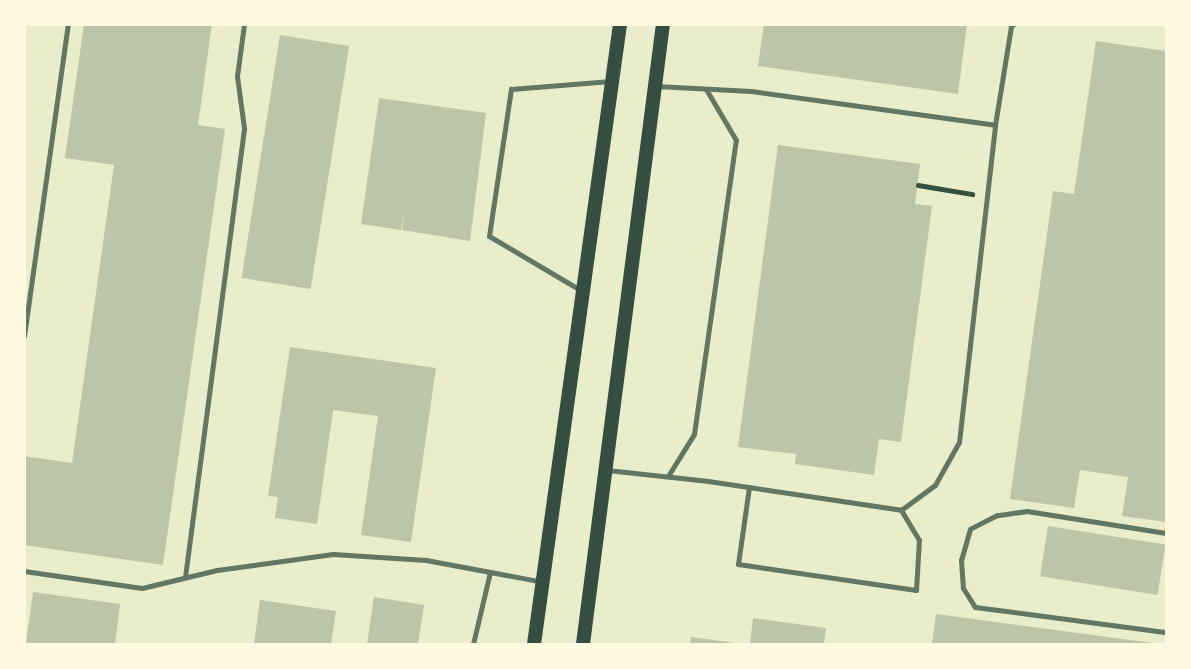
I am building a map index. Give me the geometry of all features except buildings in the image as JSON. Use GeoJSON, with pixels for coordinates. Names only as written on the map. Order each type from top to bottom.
{"type":"FeatureCollection","features":[{"type":"Feature","properties":{"kind":"main road"},"geometry":{"type":"LineString","coordinates":[[534,645],[620,24]]}},
{"type":"Feature","properties":{"kind":"main road"},"geometry":{"type":"LineString","coordinates":[[583,645],[663,24]]}},
{"type":"Feature","properties":{"kind":"lane"},"geometry":{"type":"LineString","coordinates":[[24,336],[68,24]]}},
{"type":"Feature","properties":{"kind":"lane"},"geometry":{"type":"LineString","coordinates":[[186,577],[244,128],[237,76],[244,24]]}},
{"type":"Feature","properties":{"kind":"lane"},"geometry":{"type":"LineString","coordinates":[[607,470],[749,487],[901,510],[935,485],[959,442],[995,125],[1011,26],[1014,24]]}},
{"type":"Feature","properties":{"kind":"lane"},"geometry":{"type":"LineString","coordinates":[[582,291],[489,236],[510,89],[611,81]]}},
{"type":"Feature","properties":{"kind":"lane"},"geometry":{"type":"LineString","coordinates":[[656,86],[751,91],[995,125]]}},
{"type":"Feature","properties":{"kind":"lane"},"geometry":{"type":"LineString","coordinates":[[668,476],[694,434],[736,140],[706,89]]}},
{"type":"Feature","properties":{"kind":"lane"},"geometry":{"type":"LineString","coordinates":[[749,487],[738,564],[916,590],[919,540],[901,510]]}},
{"type":"Feature","properties":{"kind":"lane"},"geometry":{"type":"LineString","coordinates":[[1167,533],[1027,512],[997,515],[970,529],[961,560],[963,588],[975,607],[1167,632]]}},
{"type":"Feature","properties":{"kind":"lane"},"geometry":{"type":"LineString","coordinates":[[24,571],[142,588],[186,577],[333,554],[426,560],[542,582]]}},
{"type":"Feature","properties":{"kind":"lane"},"geometry":{"type":"LineString","coordinates":[[473,645],[489,572]]}},
{"type":"Feature","properties":{"kind":"path"},"geometry":{"type":"LineString","coordinates":[[918,185],[987,196]]}}]}
